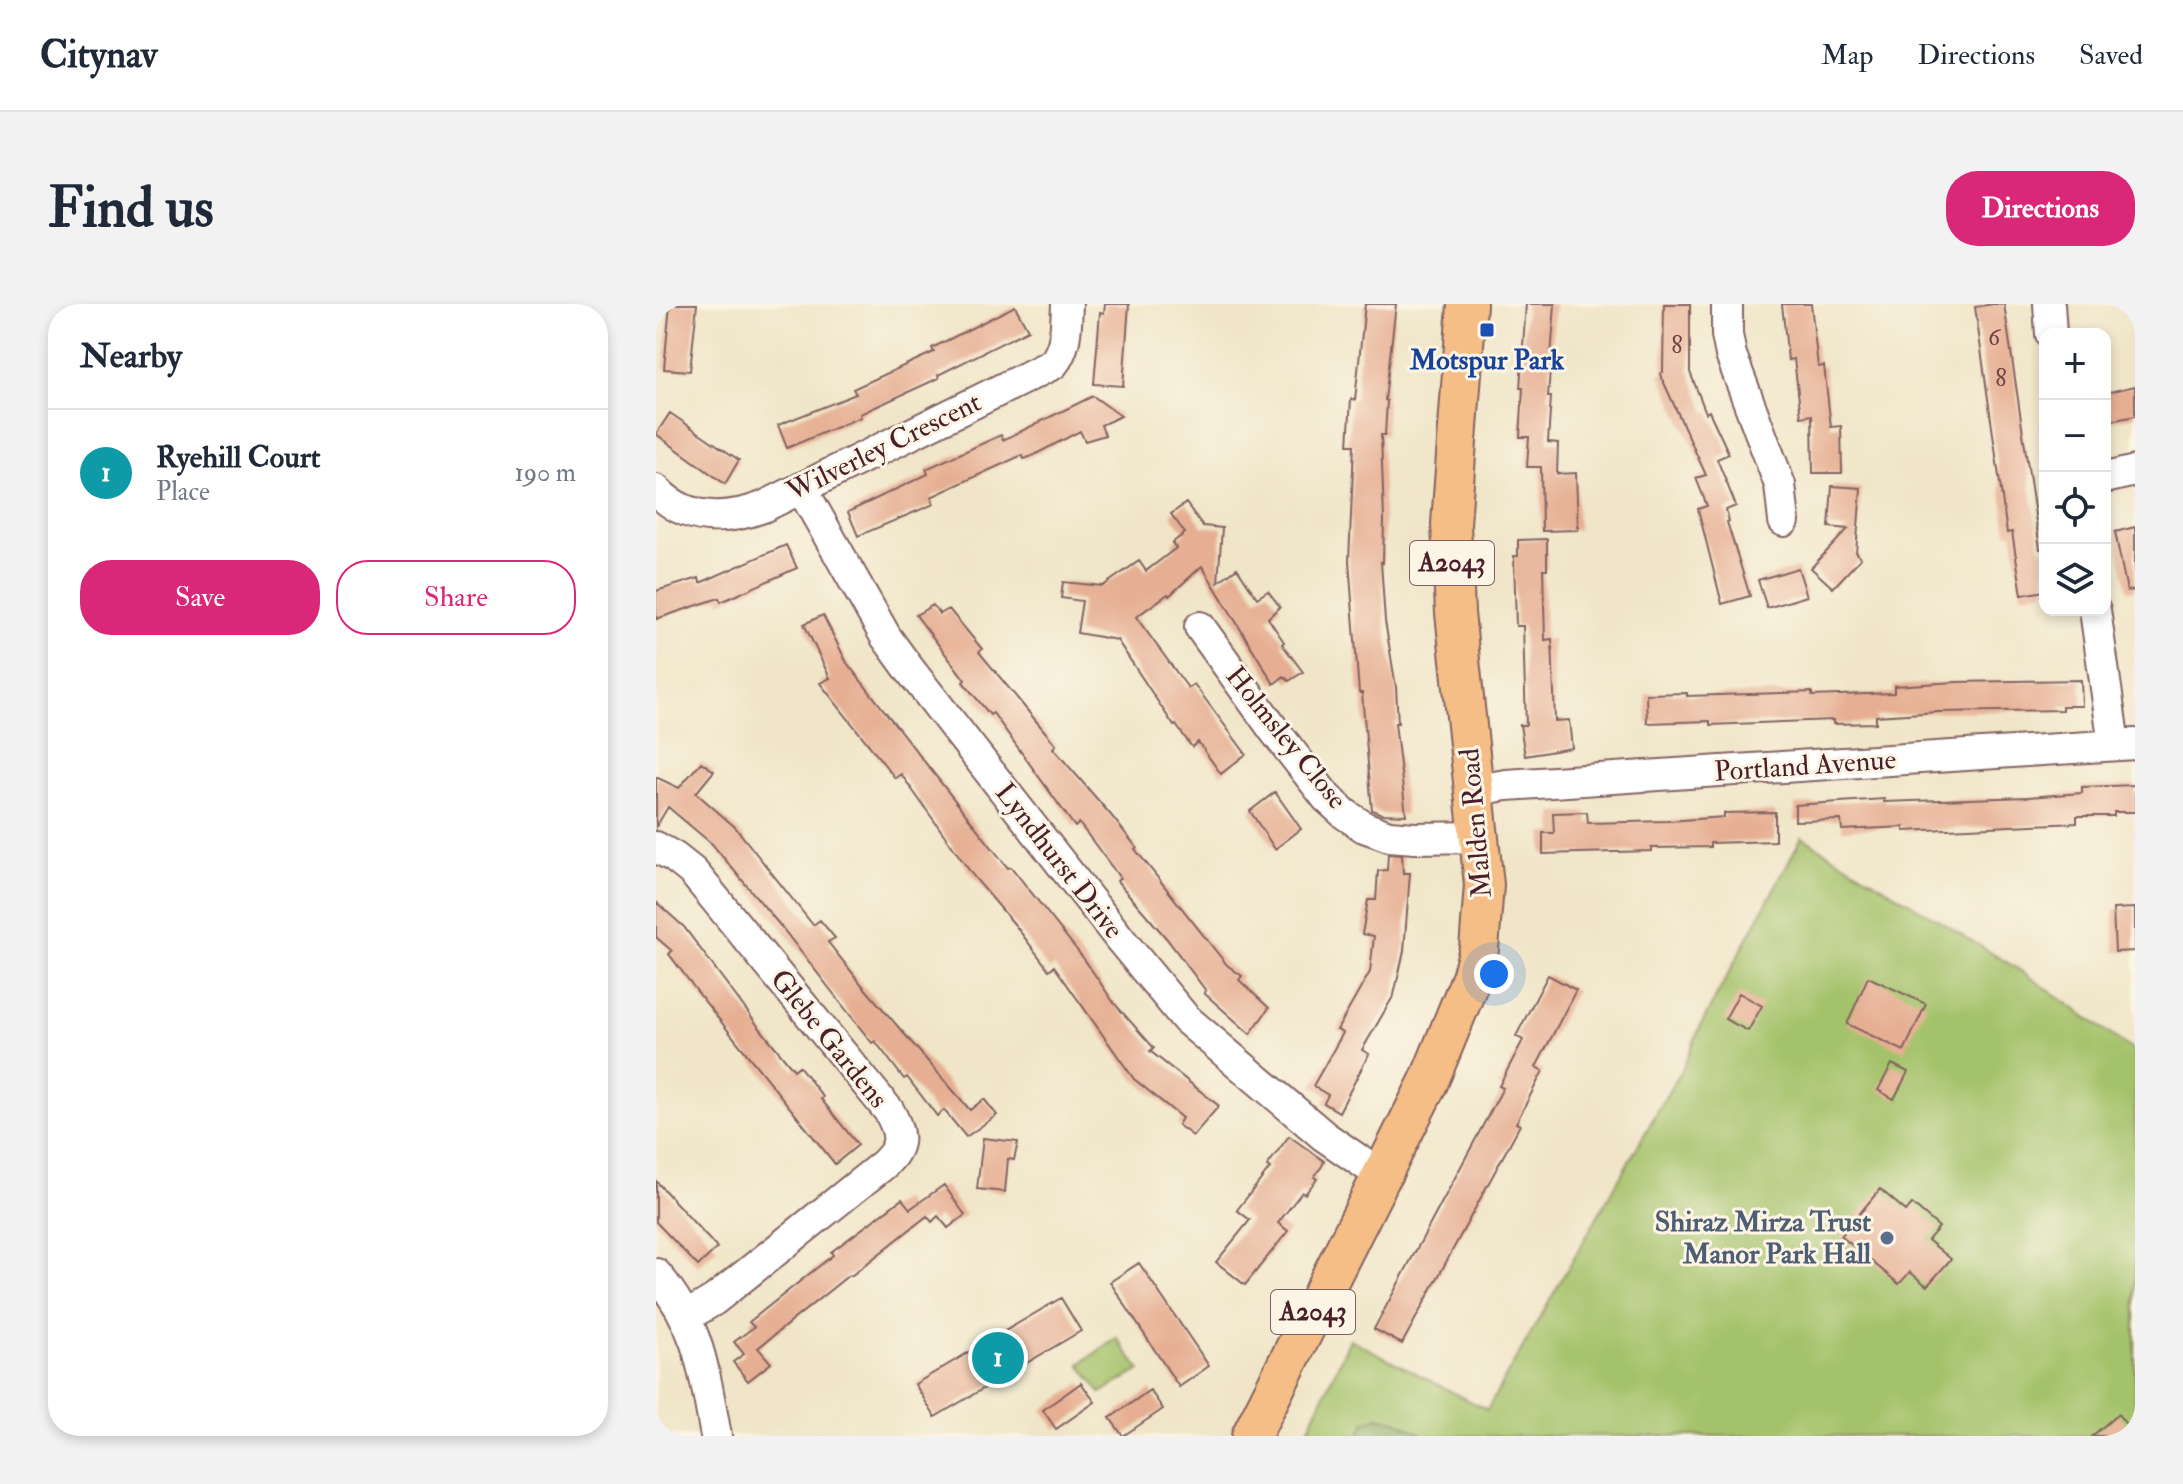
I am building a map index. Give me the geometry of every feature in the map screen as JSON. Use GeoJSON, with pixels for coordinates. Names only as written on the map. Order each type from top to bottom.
{"type":"FeatureCollection","features":[{"type":"Feature","properties":{"kind":"main road","name":"Malden Road"},"geometry":{"type":"LineString","coordinates":[[1251,1436],[1429,1081],[1471,978],[1483,916],[1481,837],[1462,681],[1451,538],[1467,304]]}},
{"type":"Feature","properties":{"kind":"street","name":"Wilverley Crescent"},"geometry":{"type":"LineString","coordinates":[[656,490],[686,511],[714,517],[739,516],[802,489],[1053,364],[1061,355],[1067,304]]}},
{"type":"Feature","properties":{"kind":"street"},"geometry":{"type":"LineString","coordinates":[[1727,304],[1727,335],[1731,355],[1780,485],[1784,521]]}},
{"type":"Feature","properties":{"kind":"street"},"geometry":{"type":"LineString","coordinates":[[2049,304],[2051,328]]}},
{"type":"Feature","properties":{"kind":"street"},"geometry":{"type":"LineString","coordinates":[[2111,477],[2135,471]]}},
{"type":"Feature","properties":{"kind":"street","name":"Lyndhurst Drive"},"geometry":{"type":"LineString","coordinates":[[802,489],[878,624],[902,659],[1186,1019],[1324,1136],[1382,1176]]}},
{"type":"Feature","properties":{"kind":"street"},"geometry":{"type":"LineString","coordinates":[[2096,616],[2125,745]]}},
{"type":"Feature","properties":{"kind":"street","name":"Holmsley Close"},"geometry":{"type":"LineString","coordinates":[[1200,627],[1327,798],[1345,814],[1364,827],[1389,836],[1481,837]]}},
{"type":"Feature","properties":{"kind":"street","name":"Portland Avenue"},"geometry":{"type":"LineString","coordinates":[[1476,790],[1506,785],[2125,745]]}},
{"type":"Feature","properties":{"kind":"street","name":"Glebe Gardens"},"geometry":{"type":"LineString","coordinates":[[656,847],[693,872],[889,1111],[899,1136],[894,1155],[883,1165],[714,1300],[687,1316]]}},
{"type":"Feature","properties":{"kind":"street"},"geometry":{"type":"LineString","coordinates":[[656,1274],[687,1316],[700,1355],[716,1436]]}},
{"type":"Feature","properties":{"kind":"green space"},"geometry":{"type":"Polygon","coordinates":[[[1802,837],[2026,974],[2135,1052],[2135,1436],[1305,1436],[1350,1339],[1487,1410],[1685,1063],[1701,1025],[1802,837]]]}},
{"type":"Feature","properties":{"kind":"green space"},"geometry":{"type":"Polygon","coordinates":[[[1117,1338],[1140,1370],[1101,1393],[1080,1364],[1117,1338]]]}},
{"type":"Feature","properties":{"kind":"green space"},"geometry":{"type":"Polygon","coordinates":[[[1378,1417],[1397,1421],[1426,1436],[1359,1436],[1365,1422],[1378,1417]]]}},
{"type":"Feature","properties":{"kind":"building"},"geometry":{"type":"Polygon","coordinates":[[[670,304],[697,304],[690,371],[664,369],[670,304]]]}},
{"type":"Feature","properties":{"kind":"building"},"geometry":{"type":"Polygon","coordinates":[[[1105,304],[1129,304],[1123,386],[1094,384],[1100,312],[1104,313],[1105,304]]]}},
{"type":"Feature","properties":{"kind":"building"},"geometry":{"type":"Polygon","coordinates":[[[1365,304],[1396,304],[1385,400],[1385,435],[1381,435],[1384,519],[1381,562],[1385,621],[1396,687],[1398,723],[1395,723],[1406,815],[1382,814],[1372,810],[1362,693],[1359,693],[1349,561],[1354,445],[1348,445],[1351,399],[1355,400],[1365,304]]]}},
{"type":"Feature","properties":{"kind":"building"},"geometry":{"type":"Polygon","coordinates":[[[1526,304],[1555,304],[1548,442],[1558,443],[1557,474],[1576,473],[1578,530],[1542,531],[1541,467],[1527,467],[1529,437],[1520,437],[1526,304]]]}},
{"type":"Feature","properties":{"kind":"building"},"geometry":{"type":"Polygon","coordinates":[[[1664,304],[1690,304],[1690,372],[1706,413],[1709,411],[1729,454],[1717,459],[1736,506],[1726,510],[1727,522],[1750,596],[1722,604],[1698,509],[1707,506],[1696,478],[1706,475],[1660,374],[1663,372],[1664,304]]]}},
{"type":"Feature","properties":{"kind":"building"},"geometry":{"type":"Polygon","coordinates":[[[1782,304],[1811,304],[1818,367],[1824,366],[1831,427],[1841,426],[1842,473],[1813,473],[1812,415],[1801,417],[1794,359],[1788,360],[1782,304]]]}},
{"type":"Feature","properties":{"kind":"building"},"geometry":{"type":"Polygon","coordinates":[[[2004,304],[2039,542],[2039,592],[2022,595],[2012,532],[2007,533],[1975,307],[2004,304]]]}},
{"type":"Feature","properties":{"kind":"building"},"geometry":{"type":"Polygon","coordinates":[[[1015,306],[1028,330],[938,375],[939,378],[860,414],[861,417],[787,448],[778,425],[856,394],[853,389],[934,352],[932,348],[1015,306]]]}},
{"type":"Feature","properties":{"kind":"building"},"geometry":{"type":"Polygon","coordinates":[[[2135,386],[2135,416],[2111,421],[2111,392],[2135,386]]]}},
{"type":"Feature","properties":{"kind":"building"},"geometry":{"type":"Polygon","coordinates":[[[1093,396],[1121,416],[1101,425],[1105,435],[1085,441],[1080,431],[1032,456],[1024,459],[1022,455],[931,497],[934,504],[858,536],[848,512],[928,474],[926,469],[1001,435],[1003,440],[1093,396]]]}},
{"type":"Feature","properties":{"kind":"building"},"geometry":{"type":"Polygon","coordinates":[[[670,413],[739,460],[725,484],[656,434],[670,413]]]}},
{"type":"Feature","properties":{"kind":"building"},"geometry":{"type":"Polygon","coordinates":[[[1832,486],[1861,488],[1856,553],[1861,558],[1833,588],[1811,568],[1848,529],[1829,527],[1832,486]]]}},
{"type":"Feature","properties":{"kind":"building"},"geometry":{"type":"Polygon","coordinates":[[[1186,503],[1203,526],[1222,528],[1218,582],[1237,568],[1257,598],[1268,591],[1280,607],[1268,618],[1303,672],[1289,681],[1284,676],[1274,684],[1202,566],[1169,596],[1136,617],[1188,688],[1194,684],[1246,754],[1221,774],[1198,742],[1192,747],[1174,726],[1117,640],[1077,633],[1082,601],[1061,598],[1063,582],[1103,586],[1139,561],[1146,571],[1176,548],[1172,543],[1185,533],[1171,514],[1186,503]]]}},
{"type":"Feature","properties":{"kind":"building"},"geometry":{"type":"Polygon","coordinates":[[[2135,527],[2135,590],[2127,591],[2115,532],[2135,527]]]}},
{"type":"Feature","properties":{"kind":"building"},"geometry":{"type":"Polygon","coordinates":[[[1547,539],[1547,569],[1543,569],[1545,640],[1552,639],[1555,721],[1569,720],[1572,748],[1525,756],[1520,725],[1526,725],[1523,626],[1516,626],[1514,556],[1518,556],[1518,540],[1547,539]]]}},
{"type":"Feature","properties":{"kind":"building"},"geometry":{"type":"Polygon","coordinates":[[[786,545],[797,568],[721,602],[719,598],[656,619],[656,591],[699,578],[700,583],[786,545]]]}},
{"type":"Feature","properties":{"kind":"building"},"geometry":{"type":"Polygon","coordinates":[[[1798,568],[1807,596],[1767,608],[1758,580],[1798,568]]]}},
{"type":"Feature","properties":{"kind":"building"},"geometry":{"type":"Polygon","coordinates":[[[933,605],[940,614],[949,609],[982,649],[979,652],[1056,745],[1053,748],[1110,814],[1227,965],[1242,976],[1239,980],[1269,1008],[1250,1034],[1204,993],[1206,991],[1167,939],[1117,881],[1120,878],[1079,823],[1075,827],[993,713],[990,715],[963,682],[965,680],[916,615],[933,605]]]}},
{"type":"Feature","properties":{"kind":"building"},"geometry":{"type":"Polygon","coordinates":[[[823,615],[847,663],[1008,868],[1011,867],[1084,959],[1114,1003],[1154,1048],[1150,1051],[1219,1106],[1193,1136],[1178,1125],[1182,1118],[1134,1079],[1054,966],[1049,970],[974,877],[901,774],[895,778],[820,683],[830,678],[804,624],[823,615]]]}},
{"type":"Feature","properties":{"kind":"building"},"geometry":{"type":"Polygon","coordinates":[[[2081,680],[2082,706],[2062,706],[2062,710],[1876,716],[1876,723],[1833,724],[1833,720],[1710,725],[1710,721],[1647,723],[1646,694],[1687,693],[1687,696],[1812,692],[1812,696],[1894,693],[1894,686],[1956,682],[2081,680]]]}},
{"type":"Feature","properties":{"kind":"building"},"geometry":{"type":"Polygon","coordinates":[[[701,762],[714,771],[696,793],[735,827],[813,925],[820,920],[835,938],[828,942],[970,1110],[984,1099],[997,1115],[966,1137],[944,1110],[937,1116],[875,1041],[872,1043],[712,844],[668,807],[656,827],[656,777],[679,788],[701,762]]]}},
{"type":"Feature","properties":{"kind":"building"},"geometry":{"type":"Polygon","coordinates":[[[2135,785],[2135,812],[2114,812],[2114,816],[2077,816],[2077,823],[1904,831],[1904,827],[1842,830],[1841,820],[1795,821],[1795,805],[1884,799],[1884,802],[2028,797],[2082,793],[2082,787],[2135,785]]]}},
{"type":"Feature","properties":{"kind":"building"},"geometry":{"type":"Polygon","coordinates":[[[1275,792],[1301,829],[1275,849],[1250,811],[1275,792]]]}},
{"type":"Feature","properties":{"kind":"building"},"geometry":{"type":"Polygon","coordinates":[[[1587,812],[1588,823],[1668,821],[1724,817],[1724,813],[1775,812],[1775,841],[1710,843],[1710,847],[1651,848],[1651,851],[1543,854],[1543,833],[1554,833],[1553,813],[1587,812]]]}},
{"type":"Feature","properties":{"kind":"building"},"geometry":{"type":"Polygon","coordinates":[[[1388,854],[1402,855],[1403,873],[1410,873],[1404,951],[1394,995],[1362,1050],[1369,1054],[1339,1112],[1324,1103],[1328,1095],[1313,1086],[1343,1033],[1337,1030],[1370,972],[1374,936],[1362,934],[1368,900],[1376,900],[1378,871],[1387,870],[1388,854]]]}},
{"type":"Feature","properties":{"kind":"building"},"geometry":{"type":"Polygon","coordinates":[[[656,902],[684,927],[758,1026],[794,1070],[799,1066],[858,1145],[835,1164],[702,998],[669,954],[672,951],[656,937],[656,902]]]}},
{"type":"Feature","properties":{"kind":"building"},"geometry":{"type":"Polygon","coordinates":[[[2135,908],[2135,951],[2115,952],[2113,909],[2135,908]]]}},
{"type":"Feature","properties":{"kind":"building"},"geometry":{"type":"Polygon","coordinates":[[[1548,975],[1576,990],[1536,1067],[1543,1071],[1516,1123],[1520,1125],[1402,1344],[1374,1329],[1503,1088],[1499,1086],[1523,1040],[1516,1036],[1548,975]]]}},
{"type":"Feature","properties":{"kind":"building"},"geometry":{"type":"Polygon","coordinates":[[[1868,977],[1926,1004],[1904,1051],[1847,1024],[1868,977]]]}},
{"type":"Feature","properties":{"kind":"building"},"geometry":{"type":"Polygon","coordinates":[[[1739,993],[1762,1006],[1748,1031],[1725,1019],[1739,993]]]}},
{"type":"Feature","properties":{"kind":"building"},"geometry":{"type":"Polygon","coordinates":[[[1892,1064],[1908,1072],[1894,1099],[1878,1090],[1892,1064]]]}},
{"type":"Feature","properties":{"kind":"building"},"geometry":{"type":"Polygon","coordinates":[[[1289,1136],[1324,1161],[1314,1177],[1317,1179],[1305,1194],[1302,1192],[1278,1223],[1288,1231],[1245,1285],[1216,1262],[1250,1220],[1237,1210],[1270,1168],[1267,1166],[1289,1136]]]}},
{"type":"Feature","properties":{"kind":"building"},"geometry":{"type":"Polygon","coordinates":[[[983,1138],[1018,1142],[1014,1160],[1008,1159],[1005,1192],[977,1189],[983,1138]]]}},
{"type":"Feature","properties":{"kind":"building"},"geometry":{"type":"Polygon","coordinates":[[[656,1181],[717,1248],[698,1266],[656,1222],[656,1181]]]}},
{"type":"Feature","properties":{"kind":"building"},"geometry":{"type":"Polygon","coordinates":[[[944,1185],[965,1215],[948,1228],[938,1216],[932,1222],[927,1216],[849,1275],[758,1348],[771,1363],[748,1381],[733,1362],[744,1354],[734,1342],[754,1327],[749,1322],[833,1255],[831,1252],[902,1199],[910,1209],[944,1185]]]}},
{"type":"Feature","properties":{"kind":"building","name":"Shiraz Mirza Trust Manor Park Hall"},"geometry":{"type":"Polygon","coordinates":[[[1880,1189],[1906,1211],[1912,1204],[1939,1227],[1928,1240],[1951,1259],[1927,1286],[1910,1272],[1899,1284],[1841,1236],[1880,1189]]]}},
{"type":"Feature","properties":{"kind":"building"},"geometry":{"type":"Polygon","coordinates":[[[1139,1263],[1209,1366],[1179,1387],[1110,1282],[1139,1263]]]}},
{"type":"Feature","properties":{"kind":"building"},"geometry":{"type":"Polygon","coordinates":[[[1061,1298],[1081,1331],[935,1417],[915,1384],[1061,1298]]]}},
{"type":"Feature","properties":{"kind":"building"},"geometry":{"type":"Polygon","coordinates":[[[1081,1383],[1095,1402],[1056,1429],[1043,1410],[1081,1383]]]}},
{"type":"Feature","properties":{"kind":"building"},"geometry":{"type":"Polygon","coordinates":[[[1150,1390],[1163,1409],[1123,1436],[1110,1418],[1150,1390]]]}},
{"type":"Feature","properties":{"kind":"building"},"geometry":{"type":"Polygon","coordinates":[[[2118,1414],[2135,1436],[2092,1436],[2118,1414]]]}},
{"type":"Feature","properties":{"kind":"place","name":"Motspur Park"},"geometry":{"type":"Point","coordinates":[1487,330]}},
{"type":"Feature","properties":{"kind":"place","name":"Shiraz Mirza Trust Manor Park Hall"},"geometry":{"type":"Point","coordinates":[1887,1238]}},
{"type":"Feature","properties":{"kind":"place","name":"Ryehill Court"},"geometry":{"type":"Point","coordinates":[998,1358]}}]}
